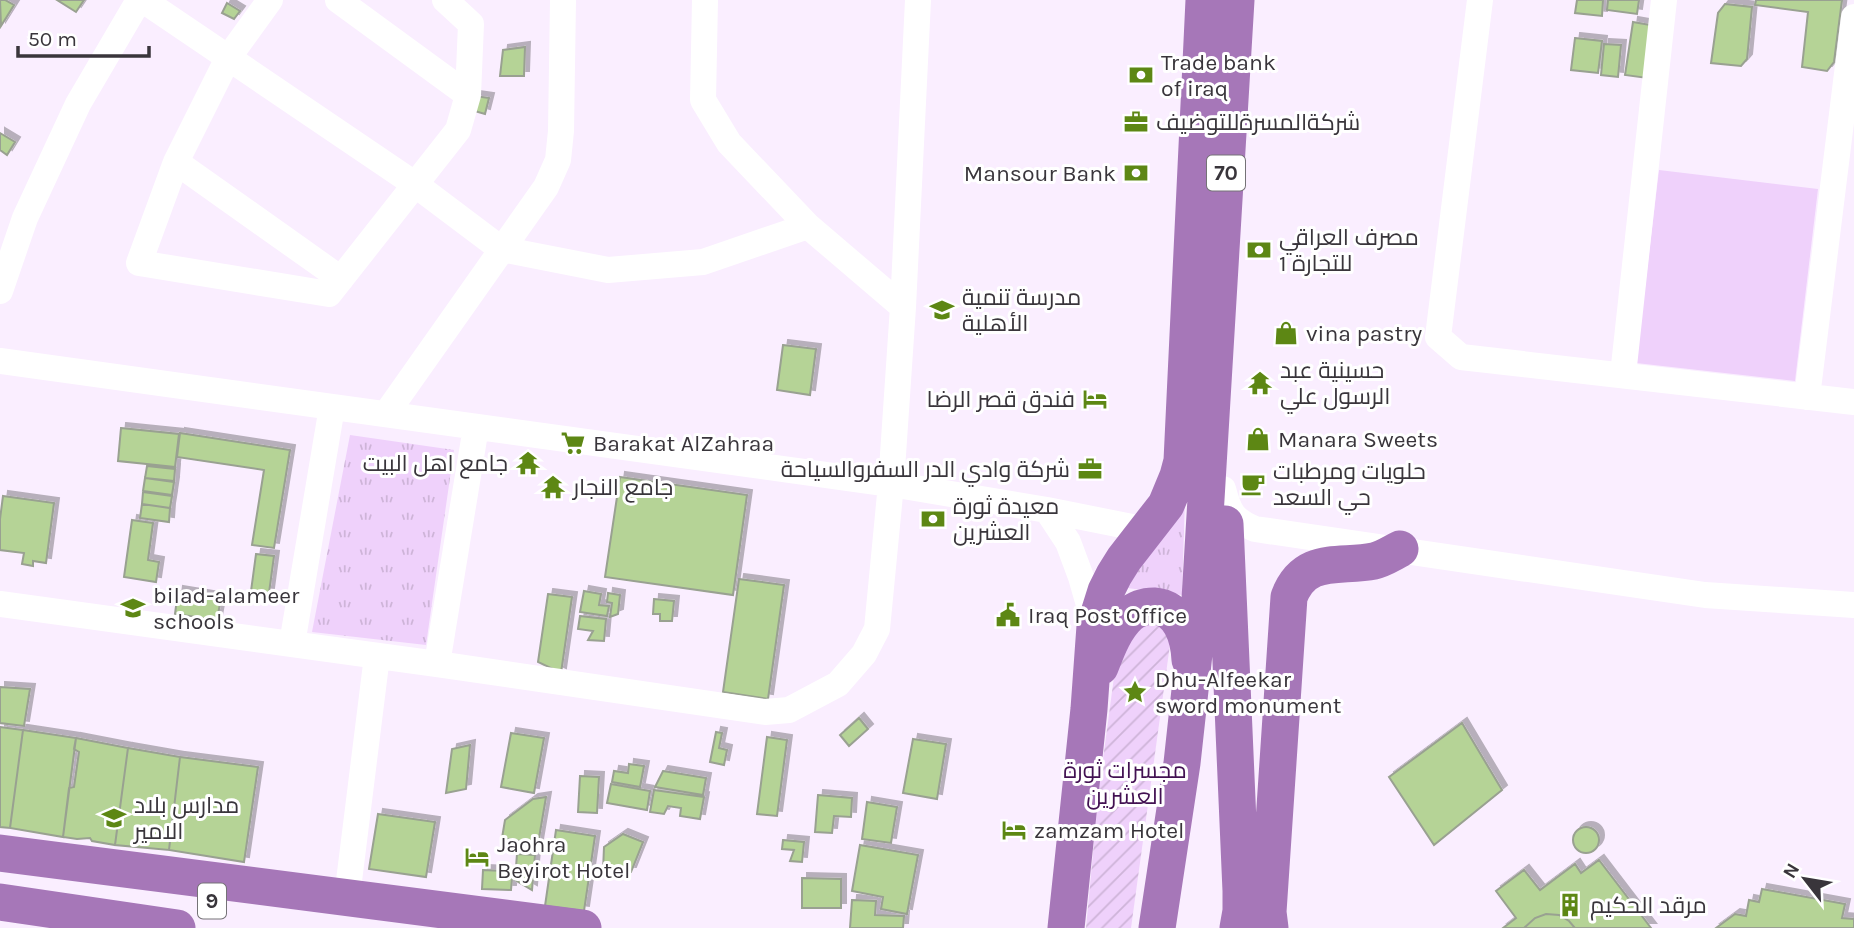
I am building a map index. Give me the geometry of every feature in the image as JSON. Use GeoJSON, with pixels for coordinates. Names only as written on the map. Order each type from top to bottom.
{"type":"FeatureCollection","features":[{"type":"Feature","properties":{"kind":"highway","name":"70"},"geometry":{"type":"LineString","coordinates":[[1157,928],[1182,763],[1199,599],[1206,351],[1204,0]]}},
{"type":"Feature","properties":{"kind":"highway","name":"70"},"geometry":{"type":"LineString","coordinates":[[1066,921],[1090,709],[1095,626],[1114,575],[1157,518],[1178,476],[1206,351],[1236,0]]}},
{"type":"Feature","properties":{"kind":"highway"},"geometry":{"type":"LineString","coordinates":[[1206,351],[1223,489],[1241,891],[1238,928]]}},
{"type":"Feature","properties":{"kind":"highway"},"geometry":{"type":"LineString","coordinates":[[1270,928],[1268,912],[1289,597],[1293,586],[1310,570],[1321,566],[1377,560],[1400,550]]}},
{"type":"Feature","properties":{"kind":"highway"},"geometry":{"type":"LineString","coordinates":[[1090,709],[1096,677],[1112,636],[1131,613],[1139,608],[1159,607],[1176,617],[1190,646],[1191,685]]}},
{"type":"Feature","properties":{"kind":"highway"},"geometry":{"type":"LineString","coordinates":[[1182,763],[1183,928]]}},
{"type":"Feature","properties":{"kind":"highway"},"geometry":{"type":"LineString","coordinates":[[0,853],[583,928]]}},
{"type":"Feature","properties":{"kind":"highway","name":"9"},"geometry":{"type":"LineString","coordinates":[[0,873],[424,928]]}},
{"type":"Feature","properties":{"kind":"highway","name":"9"},"geometry":{"type":"LineString","coordinates":[[0,902],[177,928]]}},
{"type":"Feature","properties":{"kind":"street"},"geometry":{"type":"LineString","coordinates":[[0,291],[25,218],[78,104],[141,0],[416,185],[502,249],[608,270],[703,262],[808,226]]}},
{"type":"Feature","properties":{"kind":"street"},"geometry":{"type":"LineString","coordinates":[[270,0],[228,58],[176,162],[139,262],[330,294],[458,130],[468,95],[471,24],[445,0]]}},
{"type":"Feature","properties":{"kind":"street"},"geometry":{"type":"LineString","coordinates":[[338,0],[468,95]]}},
{"type":"Feature","properties":{"kind":"street"},"geometry":{"type":"LineString","coordinates":[[386,414],[547,187],[558,160],[561,131],[563,0]]}},
{"type":"Feature","properties":{"kind":"street"},"geometry":{"type":"LineString","coordinates":[[705,0],[704,100],[729,143],[808,226],[903,307]]}},
{"type":"Feature","properties":{"kind":"street"},"geometry":{"type":"LineString","coordinates":[[0,604],[765,712],[789,710],[838,684],[864,654],[877,629],[891,484],[903,307],[918,0]]}},
{"type":"Feature","properties":{"kind":"street"},"geometry":{"type":"LineString","coordinates":[[1480,0],[1438,337],[1461,357],[1854,402]]}},
{"type":"Feature","properties":{"kind":"street"},"geometry":{"type":"LineString","coordinates":[[1623,376],[1664,0]]}},
{"type":"Feature","properties":{"kind":"street"},"geometry":{"type":"LineString","coordinates":[[1807,397],[1854,17]]}},
{"type":"Feature","properties":{"kind":"street"},"geometry":{"type":"LineString","coordinates":[[176,162],[341,279]]}},
{"type":"Feature","properties":{"kind":"street"},"geometry":{"type":"LineString","coordinates":[[0,361],[891,484],[1147,530]]}},
{"type":"Feature","properties":{"kind":"street"},"geometry":{"type":"LineString","coordinates":[[292,644],[332,407]]}},
{"type":"Feature","properties":{"kind":"street"},"geometry":{"type":"LineString","coordinates":[[437,664],[476,427]]}},
{"type":"Feature","properties":{"kind":"street"},"geometry":{"type":"LineString","coordinates":[[1223,489],[1227,506],[1234,517],[1242,524],[1255,529],[1705,595],[1854,605]]}},
{"type":"Feature","properties":{"kind":"street"},"geometry":{"type":"LineString","coordinates":[[1047,510],[1068,542],[1095,626]]}},
{"type":"Feature","properties":{"kind":"street"},"geometry":{"type":"LineString","coordinates":[[347,897],[377,656]]}},
{"type":"Feature","properties":{"kind":"green space"},"geometry":{"type":"Polygon","coordinates":[[[1659,170],[1818,189],[1795,381],[1636,363],[1659,170]]]}},
{"type":"Feature","properties":{"kind":"green space"},"geometry":{"type":"Polygon","coordinates":[[[350,435],[454,450],[426,645],[312,632],[350,435]]]}},
{"type":"Feature","properties":{"kind":"green space"},"geometry":{"type":"Polygon","coordinates":[[[1185,497],[1182,595],[1127,588],[1185,497]]]}},
{"type":"Feature","properties":{"kind":"green space","name":"مجسرات ثورة العشرين"},"geometry":{"type":"Polygon","coordinates":[[[1143,623],[1160,623],[1172,630],[1131,928],[1086,928],[1099,789],[1116,662],[1143,623]]]}},
{"type":"Feature","properties":{"kind":"building"},"geometry":{"type":"Polygon","coordinates":[[[0,0],[14,5],[1,26],[0,0]]]}},
{"type":"Feature","properties":{"kind":"building"},"geometry":{"type":"Polygon","coordinates":[[[57,0],[84,0],[76,12],[57,0]]]}},
{"type":"Feature","properties":{"kind":"building"},"geometry":{"type":"Polygon","coordinates":[[[1577,0],[1603,0],[1602,16],[1575,13],[1577,0]]]}},
{"type":"Feature","properties":{"kind":"building"},"geometry":{"type":"Polygon","coordinates":[[[1608,0],[1639,0],[1637,14],[1607,10],[1608,0]]]}},
{"type":"Feature","properties":{"kind":"building"},"geometry":{"type":"Polygon","coordinates":[[[1756,0],[1842,0],[1834,62],[1827,71],[1802,67],[1808,12],[1755,5],[1756,0]]]}},
{"type":"Feature","properties":{"kind":"building"},"geometry":{"type":"Polygon","coordinates":[[[227,3],[240,11],[234,19],[222,13],[227,3]]]}},
{"type":"Feature","properties":{"kind":"building"},"geometry":{"type":"Polygon","coordinates":[[[1725,4],[1752,7],[1747,59],[1741,66],[1711,63],[1718,13],[1725,4]]]}},
{"type":"Feature","properties":{"kind":"building"},"geometry":{"type":"Polygon","coordinates":[[[1633,22],[1656,26],[1647,78],[1625,75],[1633,22]]]}},
{"type":"Feature","properties":{"kind":"building"},"geometry":{"type":"Polygon","coordinates":[[[1575,38],[1602,41],[1598,73],[1571,70],[1575,38]]]}},
{"type":"Feature","properties":{"kind":"building"},"geometry":{"type":"Polygon","coordinates":[[[1604,44],[1621,45],[1618,77],[1601,75],[1604,44]]]}},
{"type":"Feature","properties":{"kind":"building"},"geometry":{"type":"Polygon","coordinates":[[[525,47],[524,76],[500,76],[503,50],[525,47]]]}},
{"type":"Feature","properties":{"kind":"building"},"geometry":{"type":"Polygon","coordinates":[[[468,95],[489,98],[485,114],[471,110],[468,95]]]}},
{"type":"Feature","properties":{"kind":"building"},"geometry":{"type":"Polygon","coordinates":[[[0,133],[15,142],[7,155],[0,150],[0,133]]]}},
{"type":"Feature","properties":{"kind":"building"},"geometry":{"type":"Polygon","coordinates":[[[783,345],[816,349],[810,395],[777,390],[783,345]]]}},
{"type":"Feature","properties":{"kind":"building"},"geometry":{"type":"Polygon","coordinates":[[[121,428],[179,434],[175,467],[118,461],[121,428]]]}},
{"type":"Feature","properties":{"kind":"building"},"geometry":{"type":"Polygon","coordinates":[[[180,433],[290,450],[274,548],[252,545],[264,470],[177,457],[180,433]]]}},
{"type":"Feature","properties":{"kind":"building"},"geometry":{"type":"Polygon","coordinates":[[[147,466],[175,469],[174,481],[145,478],[147,466]]]}},
{"type":"Feature","properties":{"kind":"building"},"geometry":{"type":"Polygon","coordinates":[[[620,477],[747,495],[733,595],[605,577],[620,477]]]}},
{"type":"Feature","properties":{"kind":"building"},"geometry":{"type":"Polygon","coordinates":[[[145,478],[174,482],[172,495],[143,491],[145,478]]]}},
{"type":"Feature","properties":{"kind":"building"},"geometry":{"type":"Polygon","coordinates":[[[143,492],[172,496],[170,508],[142,504],[143,492]]]}},
{"type":"Feature","properties":{"kind":"building"},"geometry":{"type":"Polygon","coordinates":[[[3,496],[54,503],[46,563],[33,561],[33,566],[22,564],[24,553],[0,550],[3,496]]]}},
{"type":"Feature","properties":{"kind":"building"},"geometry":{"type":"Polygon","coordinates":[[[142,504],[170,508],[169,522],[140,518],[142,504]]]}},
{"type":"Feature","properties":{"kind":"building"},"geometry":{"type":"Polygon","coordinates":[[[132,520],[153,523],[148,560],[159,562],[156,582],[124,577],[132,520]]]}},
{"type":"Feature","properties":{"kind":"building"},"geometry":{"type":"Polygon","coordinates":[[[256,554],[274,556],[269,593],[251,591],[256,554]]]}},
{"type":"Feature","properties":{"kind":"building"},"geometry":{"type":"Polygon","coordinates":[[[739,579],[784,585],[768,699],[723,692],[739,579]]]}},
{"type":"Feature","properties":{"kind":"building"},"geometry":{"type":"Polygon","coordinates":[[[178,591],[221,598],[217,620],[175,614],[178,591]]]}},
{"type":"Feature","properties":{"kind":"building"},"geometry":{"type":"Polygon","coordinates":[[[584,591],[601,594],[599,605],[609,606],[607,616],[580,612],[584,591]]]}},
{"type":"Feature","properties":{"kind":"building"},"geometry":{"type":"Polygon","coordinates":[[[608,593],[620,595],[618,614],[610,617],[612,603],[607,602],[608,593]]]}},
{"type":"Feature","properties":{"kind":"building"},"geometry":{"type":"Polygon","coordinates":[[[548,594],[572,597],[561,673],[538,662],[548,594]]]}},
{"type":"Feature","properties":{"kind":"building"},"geometry":{"type":"Polygon","coordinates":[[[654,599],[674,601],[672,621],[660,621],[660,614],[653,614],[654,599]]]}},
{"type":"Feature","properties":{"kind":"building"},"geometry":{"type":"Polygon","coordinates":[[[580,616],[606,619],[604,641],[588,640],[593,631],[578,629],[580,616]]]}},
{"type":"Feature","properties":{"kind":"building"},"geometry":{"type":"Polygon","coordinates":[[[0,687],[30,689],[24,726],[0,723],[0,687]]]}},
{"type":"Feature","properties":{"kind":"building"},"geometry":{"type":"Polygon","coordinates":[[[859,718],[868,729],[849,746],[840,735],[859,718]]]}},
{"type":"Feature","properties":{"kind":"building"},"geometry":{"type":"Polygon","coordinates":[[[1462,723],[1502,790],[1434,845],[1389,777],[1462,723]]]}},
{"type":"Feature","properties":{"kind":"building"},"geometry":{"type":"Polygon","coordinates":[[[0,727],[23,730],[10,828],[0,827],[0,727]]]}},
{"type":"Feature","properties":{"kind":"building"},"geometry":{"type":"Polygon","coordinates":[[[23,730],[76,738],[63,837],[10,828],[23,730]]]}},
{"type":"Feature","properties":{"kind":"building"},"geometry":{"type":"Polygon","coordinates":[[[716,732],[722,733],[719,748],[727,750],[724,765],[710,762],[716,732]]]}},
{"type":"Feature","properties":{"kind":"building"},"geometry":{"type":"Polygon","coordinates":[[[511,733],[544,738],[534,793],[501,787],[511,733]]]}},
{"type":"Feature","properties":{"kind":"building"},"geometry":{"type":"Polygon","coordinates":[[[767,737],[787,740],[777,816],[757,814],[767,737]]]}},
{"type":"Feature","properties":{"kind":"building"},"geometry":{"type":"Polygon","coordinates":[[[76,738],[128,748],[115,845],[92,841],[90,838],[63,837],[69,788],[74,787],[79,752],[74,749],[76,738]]]}},
{"type":"Feature","properties":{"kind":"building"},"geometry":{"type":"Polygon","coordinates":[[[913,739],[946,744],[937,799],[903,793],[913,739]]]}},
{"type":"Feature","properties":{"kind":"building"},"geometry":{"type":"Polygon","coordinates":[[[470,745],[466,789],[446,793],[452,749],[470,745]]]}},
{"type":"Feature","properties":{"kind":"building"},"geometry":{"type":"Polygon","coordinates":[[[128,748],[180,757],[169,850],[115,845],[128,748]]]}},
{"type":"Feature","properties":{"kind":"building"},"geometry":{"type":"Polygon","coordinates":[[[180,757],[258,767],[244,862],[169,850],[180,757]]]}},
{"type":"Feature","properties":{"kind":"building"},"geometry":{"type":"Polygon","coordinates":[[[629,764],[644,766],[640,787],[612,782],[614,771],[628,773],[629,764]]]}},
{"type":"Feature","properties":{"kind":"building"},"geometry":{"type":"Polygon","coordinates":[[[663,771],[706,778],[703,795],[655,787],[663,771]]]}},
{"type":"Feature","properties":{"kind":"building"},"geometry":{"type":"Polygon","coordinates":[[[580,776],[599,777],[597,813],[578,812],[580,776]]]}},
{"type":"Feature","properties":{"kind":"building"},"geometry":{"type":"Polygon","coordinates":[[[611,784],[650,791],[647,810],[607,803],[611,784]]]}},
{"type":"Feature","properties":{"kind":"building"},"geometry":{"type":"Polygon","coordinates":[[[654,790],[704,797],[700,819],[680,816],[681,808],[668,806],[664,814],[650,812],[654,790]]]}},
{"type":"Feature","properties":{"kind":"building"},"geometry":{"type":"Polygon","coordinates":[[[818,795],[852,798],[851,817],[834,816],[832,833],[815,832],[818,795]]]}},
{"type":"Feature","properties":{"kind":"building"},"geometry":{"type":"Polygon","coordinates":[[[546,797],[538,844],[502,838],[505,820],[533,799],[546,797]]]}},
{"type":"Feature","properties":{"kind":"building"},"geometry":{"type":"Polygon","coordinates":[[[867,802],[897,807],[891,843],[862,839],[867,802]]]}},
{"type":"Feature","properties":{"kind":"building"},"geometry":{"type":"Polygon","coordinates":[[[378,814],[435,822],[426,877],[369,869],[378,814]]]}},
{"type":"Feature","properties":{"kind":"building"},"geometry":{"type":"Polygon","coordinates":[[[1586,827],[1595,831],[1599,840],[1595,849],[1586,853],[1577,849],[1573,840],[1577,831],[1586,827]]]}},
{"type":"Feature","properties":{"kind":"building"},"geometry":{"type":"Polygon","coordinates":[[[556,830],[595,836],[584,911],[545,906],[556,830]]]}},
{"type":"Feature","properties":{"kind":"building"},"geometry":{"type":"Polygon","coordinates":[[[623,834],[643,842],[631,872],[603,871],[604,847],[623,834]]]}},
{"type":"Feature","properties":{"kind":"building"},"geometry":{"type":"Polygon","coordinates":[[[783,840],[804,842],[802,862],[790,861],[794,850],[782,849],[783,840]]]}},
{"type":"Feature","properties":{"kind":"building"},"geometry":{"type":"Polygon","coordinates":[[[860,845],[918,855],[907,914],[881,909],[883,897],[852,891],[860,845]]]}},
{"type":"Feature","properties":{"kind":"building"},"geometry":{"type":"Polygon","coordinates":[[[517,854],[535,855],[532,890],[515,880],[517,854]]]}},
{"type":"Feature","properties":{"kind":"building","name":"مرقد الحكيم"},"geometry":{"type":"Polygon","coordinates":[[[1599,860],[1651,928],[1503,928],[1516,918],[1496,891],[1524,870],[1540,890],[1575,864],[1581,873],[1599,860]]]}},
{"type":"Feature","properties":{"kind":"building"},"geometry":{"type":"Polygon","coordinates":[[[483,870],[504,871],[512,878],[511,890],[482,889],[483,870]]]}},
{"type":"Feature","properties":{"kind":"building"},"geometry":{"type":"Polygon","coordinates":[[[802,878],[841,879],[841,908],[802,908],[802,878]]]}},
{"type":"Feature","properties":{"kind":"building"},"geometry":{"type":"Polygon","coordinates":[[[1762,889],[1845,904],[1842,918],[1854,919],[1854,928],[1716,928],[1735,914],[1746,916],[1749,900],[1759,902],[1762,889]]]}},
{"type":"Feature","properties":{"kind":"building"},"geometry":{"type":"Polygon","coordinates":[[[852,900],[876,901],[875,915],[904,916],[903,928],[850,928],[852,900]]]}},
{"type":"Feature","properties":{"kind":"building"},"geometry":{"type":"Polygon","coordinates":[[[1546,914],[1559,915],[1575,928],[1524,928],[1535,918],[1546,914]]]}},
{"type":"Feature","properties":{"kind":"place","name":"Trade bank of iraq"},"geometry":{"type":"Point","coordinates":[1141,75]}},
{"type":"Feature","properties":{"kind":"place","name":"شركةالمسرةللتوضيف"},"geometry":{"type":"Point","coordinates":[1136,122]}},
{"type":"Feature","properties":{"kind":"place","name":"Mansour Bank"},"geometry":{"type":"Point","coordinates":[1136,173]}},
{"type":"Feature","properties":{"kind":"place","name":"مصرف العراقي للتجارة 1"},"geometry":{"type":"Point","coordinates":[1259,250]}},
{"type":"Feature","properties":{"kind":"place","name":"مدرسة تنمية الأهلية"},"geometry":{"type":"Point","coordinates":[942,310]}},
{"type":"Feature","properties":{"kind":"place","name":"vina pastry"},"geometry":{"type":"Point","coordinates":[1286,333]}},
{"type":"Feature","properties":{"kind":"place","name":"حسينية عبد الرسول علي"},"geometry":{"type":"Point","coordinates":[1260,383]}},
{"type":"Feature","properties":{"kind":"place","name":"فندق قصر الرضا"},"geometry":{"type":"Point","coordinates":[1095,399]}},
{"type":"Feature","properties":{"kind":"place","name":"Manara Sweets"},"geometry":{"type":"Point","coordinates":[1258,439]}},
{"type":"Feature","properties":{"kind":"place","name":"Barakat AlZahraa"},"geometry":{"type":"Point","coordinates":[573,443]}},
{"type":"Feature","properties":{"kind":"place","name":"جامع اهل البيت"},"geometry":{"type":"Point","coordinates":[528,463]}},
{"type":"Feature","properties":{"kind":"place","name":"شركة وادي الدر السفروالسياحة"},"geometry":{"type":"Point","coordinates":[1090,469]}},
{"type":"Feature","properties":{"kind":"place","name":"حلويات ومرطبات حي السعد"},"geometry":{"type":"Point","coordinates":[1253,484]}},
{"type":"Feature","properties":{"kind":"place","name":"جامع النجار"},"geometry":{"type":"Point","coordinates":[553,487]}},
{"type":"Feature","properties":{"kind":"place","name":"معيدة ثورة العشرين"},"geometry":{"type":"Point","coordinates":[933,519]}},
{"type":"Feature","properties":{"kind":"place","name":"bilad-alameer schools"},"geometry":{"type":"Point","coordinates":[133,608]}},
{"type":"Feature","properties":{"kind":"place","name":"Iraq Post Office"},"geometry":{"type":"Point","coordinates":[1008,615]}},
{"type":"Feature","properties":{"kind":"place","name":"Dhu-Alfeekar sword monument"},"geometry":{"type":"Point","coordinates":[1135,692]}},
{"type":"Feature","properties":{"kind":"place","name":"مدارس بلاد الامير"},"geometry":{"type":"Point","coordinates":[114,818]}},
{"type":"Feature","properties":{"kind":"place","name":"zamzam Hotel"},"geometry":{"type":"Point","coordinates":[1014,830]}},
{"type":"Feature","properties":{"kind":"place","name":"Jaohra Beyirot Hotel"},"geometry":{"type":"Point","coordinates":[477,857]}},
{"type":"Feature","properties":{"kind":"place","name":"مرقد الحكيم"},"geometry":{"type":"Point","coordinates":[1570,905]}}]}
